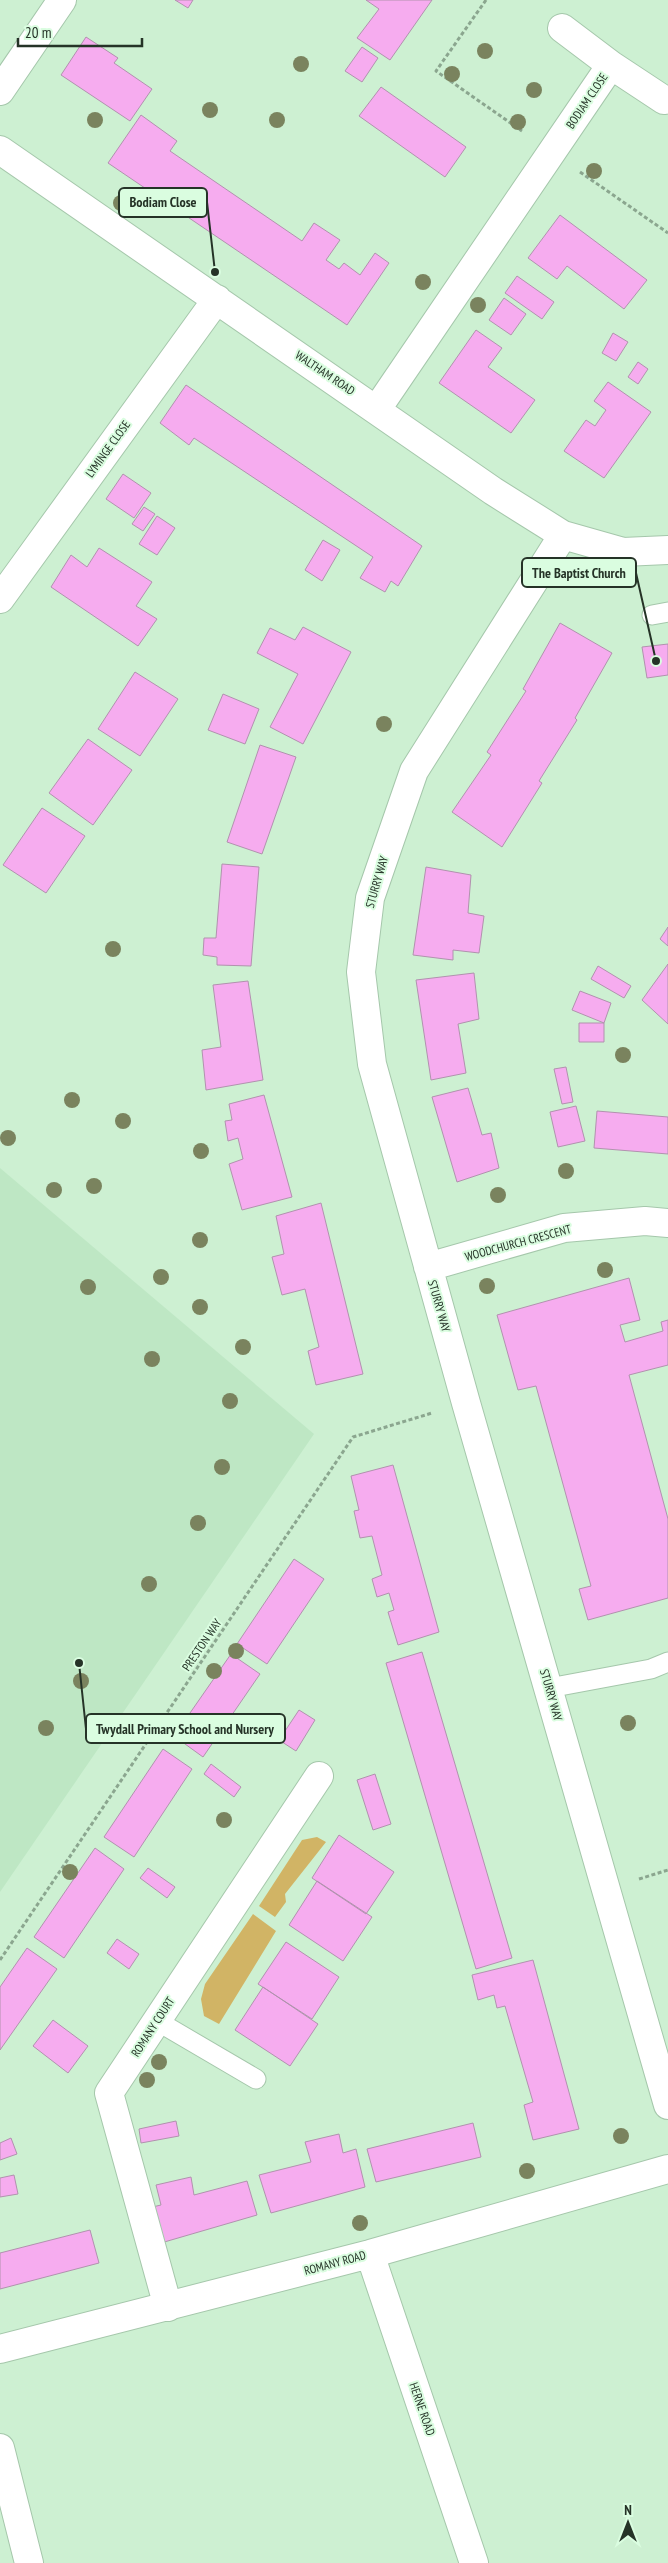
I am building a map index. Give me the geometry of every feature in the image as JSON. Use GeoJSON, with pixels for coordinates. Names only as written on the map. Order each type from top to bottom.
{"type":"FeatureCollection","features":[{"type":"Feature","properties":{"kind":"street"},"geometry":{"type":"LineString","coordinates":[[0,91],[62,0]]}},
{"type":"Feature","properties":{"kind":"street","name":"BODIAM CLOSE"},"geometry":{"type":"LineString","coordinates":[[562,28],[611,65],[664,100]]}},
{"type":"Feature","properties":{"kind":"street","name":"BODIAM CLOSE"},"geometry":{"type":"LineString","coordinates":[[377,409],[611,65]]}},
{"type":"Feature","properties":{"kind":"street","name":"WALTHAM ROAD"},"geometry":{"type":"LineString","coordinates":[[0,150],[493,491],[563,535],[623,552],[668,550]]}},
{"type":"Feature","properties":{"kind":"street","name":"LYMINGE CLOSE"},"geometry":{"type":"LineString","coordinates":[[0,599],[217,299]]}},
{"type":"Feature","properties":{"kind":"street","name":"STURRY WAY"},"geometry":{"type":"LineString","coordinates":[[563,535],[414,771],[370,898],[361,972],[372,1064],[466,1403],[668,2105]]}},
{"type":"Feature","properties":{"kind":"street","name":"WOODCHURCH CRESCENT"},"geometry":{"type":"LineString","coordinates":[[428,1268],[564,1228],[645,1221],[668,1223]]}},
{"type":"Feature","properties":{"kind":"street","name":"ROMANY COURT"},"geometry":{"type":"LineString","coordinates":[[168,2307],[109,2093],[319,1776]]}},
{"type":"Feature","properties":{"kind":"street","name":"ROMANY ROAD"},"geometry":{"type":"LineString","coordinates":[[0,2349],[370,2254],[668,2169]]}},
{"type":"Feature","properties":{"kind":"street","name":"HERNE ROAD"},"geometry":{"type":"LineString","coordinates":[[370,2254],[474,2563]]}},
{"type":"Feature","properties":{"kind":"street"},"geometry":{"type":"LineString","coordinates":[[0,2448],[29,2563]]}},
{"type":"Feature","properties":{"kind":"lane"},"geometry":{"type":"LineString","coordinates":[[549,1688],[651,1669],[668,1662]]}},
{"type":"Feature","properties":{"kind":"lane"},"geometry":{"type":"LineString","coordinates":[[156,2022],[256,2079]]}},
{"type":"Feature","properties":{"kind":"path"},"geometry":{"type":"LineString","coordinates":[[486,0],[436,72],[668,233]]}},
{"type":"Feature","properties":{"kind":"path","name":"PRESTON WAY"},"geometry":{"type":"LineString","coordinates":[[0,1960],[353,1436],[466,1403]]}},
{"type":"Feature","properties":{"kind":"shaded area"},"geometry":{"type":"Polygon","coordinates":[[[0,1168],[314,1434],[0,1892],[0,1168]]]}},
{"type":"Feature","properties":{"kind":"shaded area"},"geometry":{"type":"Polygon","coordinates":[[[317,1837],[326,1842],[285,1894],[286,1902],[275,1917],[259,1906],[302,1840],[317,1837]]]}},
{"type":"Feature","properties":{"kind":"shaded area"},"geometry":{"type":"Polygon","coordinates":[[[253,1914],[276,1931],[219,2024],[204,2016],[201,1999],[205,1984],[253,1914]]]}},
{"type":"Feature","properties":{"kind":"building"},"geometry":{"type":"Polygon","coordinates":[[[175,0],[193,0],[188,8],[175,0]]]}},
{"type":"Feature","properties":{"kind":"building"},"geometry":{"type":"Polygon","coordinates":[[[366,0],[432,0],[390,60],[357,38],[379,9],[366,0]]]}},
{"type":"Feature","properties":{"kind":"building"},"geometry":{"type":"Polygon","coordinates":[[[86,37],[118,58],[114,63],[152,89],[130,121],[61,75],[86,37]]]}},
{"type":"Feature","properties":{"kind":"building"},"geometry":{"type":"Polygon","coordinates":[[[362,47],[378,58],[362,82],[345,71],[362,47]]]}},
{"type":"Feature","properties":{"kind":"building"},"geometry":{"type":"Polygon","coordinates":[[[381,87],[466,147],[445,177],[359,116],[381,87]]]}},
{"type":"Feature","properties":{"kind":"building"},"geometry":{"type":"Polygon","coordinates":[[[141,115],[177,141],[170,151],[302,241],[314,223],[340,240],[326,260],[339,269],[344,263],[360,275],[375,253],[389,263],[347,325],[108,163],[141,115]]]}},
{"type":"Feature","properties":{"kind":"building"},"geometry":{"type":"Polygon","coordinates":[[[560,215],[647,280],[624,309],[567,266],[557,279],[528,258],[560,215]]]}},
{"type":"Feature","properties":{"kind":"building"},"geometry":{"type":"Polygon","coordinates":[[[517,276],[554,302],[542,319],[505,293],[517,276]]]}},
{"type":"Feature","properties":{"kind":"building"},"geometry":{"type":"Polygon","coordinates":[[[504,298],[526,314],[511,335],[489,320],[504,298]]]}},
{"type":"Feature","properties":{"kind":"building"},"geometry":{"type":"Polygon","coordinates":[[[476,330],[502,348],[488,367],[535,400],[511,433],[439,383],[476,330]]]}},
{"type":"Feature","properties":{"kind":"building"},"geometry":{"type":"Polygon","coordinates":[[[613,333],[628,342],[616,361],[602,353],[613,333]]]}},
{"type":"Feature","properties":{"kind":"building"},"geometry":{"type":"Polygon","coordinates":[[[638,362],[648,369],[638,384],[628,377],[638,362]]]}},
{"type":"Feature","properties":{"kind":"building"},"geometry":{"type":"Polygon","coordinates":[[[608,382],[651,412],[604,478],[564,451],[586,420],[595,426],[606,410],[594,401],[608,382]]]}},
{"type":"Feature","properties":{"kind":"building"},"geometry":{"type":"Polygon","coordinates":[[[186,385],[422,546],[398,586],[391,581],[385,592],[360,578],[373,557],[194,438],[189,445],[160,423],[186,385]]]}},
{"type":"Feature","properties":{"kind":"building"},"geometry":{"type":"Polygon","coordinates":[[[123,474],[151,493],[134,518],[106,499],[123,474]]]}},
{"type":"Feature","properties":{"kind":"building"},"geometry":{"type":"Polygon","coordinates":[[[144,507],[155,514],[143,531],[132,524],[144,507]]]}},
{"type":"Feature","properties":{"kind":"building"},"geometry":{"type":"Polygon","coordinates":[[[157,516],[175,528],[157,555],[139,544],[157,516]]]}},
{"type":"Feature","properties":{"kind":"building"},"geometry":{"type":"Polygon","coordinates":[[[323,540],[340,550],[322,581],[305,570],[323,540]]]}},
{"type":"Feature","properties":{"kind":"building"},"geometry":{"type":"Polygon","coordinates":[[[99,548],[152,582],[136,606],[157,619],[138,646],[51,587],[71,555],[87,567],[99,548]]]}},
{"type":"Feature","properties":{"kind":"building"},"geometry":{"type":"Polygon","coordinates":[[[560,623],[612,653],[575,718],[577,720],[539,781],[542,783],[502,847],[452,812],[491,755],[487,752],[526,691],[523,689],[560,623]]]}},
{"type":"Feature","properties":{"kind":"building"},"geometry":{"type":"Polygon","coordinates":[[[303,627],[351,652],[303,744],[270,727],[298,674],[257,653],[270,628],[295,640],[303,627]]]}},
{"type":"Feature","properties":{"kind":"building"},"geometry":{"type":"Polygon","coordinates":[[[668,644],[668,675],[647,678],[642,647],[668,644]]]}},
{"type":"Feature","properties":{"kind":"building"},"geometry":{"type":"Polygon","coordinates":[[[135,672],[178,699],[140,756],[98,729],[135,672]]]}},
{"type":"Feature","properties":{"kind":"building"},"geometry":{"type":"Polygon","coordinates":[[[223,694],[259,709],[245,744],[208,730],[223,694]]]}},
{"type":"Feature","properties":{"kind":"building"},"geometry":{"type":"Polygon","coordinates":[[[88,739],[132,770],[93,825],[49,793],[88,739]]]}},
{"type":"Feature","properties":{"kind":"building"},"geometry":{"type":"Polygon","coordinates":[[[260,745],[296,757],[262,854],[227,842],[260,745]]]}},
{"type":"Feature","properties":{"kind":"building"},"geometry":{"type":"Polygon","coordinates":[[[42,808],[85,836],[46,893],[3,865],[42,808]]]}},
{"type":"Feature","properties":{"kind":"building"},"geometry":{"type":"Polygon","coordinates":[[[222,864],[259,867],[251,966],[217,965],[217,957],[203,955],[204,938],[216,938],[222,864]]]}},
{"type":"Feature","properties":{"kind":"building"},"geometry":{"type":"Polygon","coordinates":[[[426,867],[471,875],[468,913],[484,916],[479,953],[453,950],[453,960],[413,955],[426,867]]]}},
{"type":"Feature","properties":{"kind":"building"},"geometry":{"type":"Polygon","coordinates":[[[668,927],[668,946],[660,939],[668,927]]]}},
{"type":"Feature","properties":{"kind":"building"},"geometry":{"type":"Polygon","coordinates":[[[668,964],[668,1024],[642,1000],[668,964]]]}},
{"type":"Feature","properties":{"kind":"building"},"geometry":{"type":"Polygon","coordinates":[[[598,966],[631,986],[624,998],[591,979],[598,966]]]}},
{"type":"Feature","properties":{"kind":"building"},"geometry":{"type":"Polygon","coordinates":[[[474,973],[479,1019],[458,1024],[466,1073],[431,1080],[416,980],[474,973]]]}},
{"type":"Feature","properties":{"kind":"building"},"geometry":{"type":"Polygon","coordinates":[[[248,981],[263,1080],[206,1090],[202,1050],[221,1047],[213,985],[248,981]]]}},
{"type":"Feature","properties":{"kind":"building"},"geometry":{"type":"Polygon","coordinates":[[[580,991],[611,1003],[604,1023],[572,1010],[580,991]]]}},
{"type":"Feature","properties":{"kind":"building"},"geometry":{"type":"Polygon","coordinates":[[[579,1023],[604,1023],[604,1042],[579,1042],[579,1023]]]}},
{"type":"Feature","properties":{"kind":"building"},"geometry":{"type":"Polygon","coordinates":[[[566,1067],[573,1102],[562,1104],[554,1069],[566,1067]]]}},
{"type":"Feature","properties":{"kind":"building"},"geometry":{"type":"Polygon","coordinates":[[[468,1088],[482,1135],[491,1133],[499,1168],[457,1182],[432,1097],[468,1088]]]}},
{"type":"Feature","properties":{"kind":"building"},"geometry":{"type":"Polygon","coordinates":[[[264,1095],[292,1197],[242,1210],[229,1164],[243,1159],[238,1138],[228,1141],[225,1121],[232,1120],[229,1104],[264,1095]]]}},
{"type":"Feature","properties":{"kind":"building"},"geometry":{"type":"Polygon","coordinates":[[[576,1106],[585,1141],[558,1147],[550,1112],[576,1106]]]}},
{"type":"Feature","properties":{"kind":"building"},"geometry":{"type":"Polygon","coordinates":[[[597,1111],[668,1117],[668,1154],[594,1148],[597,1111]]]}},
{"type":"Feature","properties":{"kind":"building"},"geometry":{"type":"Polygon","coordinates":[[[321,1203],[363,1374],[316,1385],[308,1351],[319,1347],[305,1289],[282,1295],[272,1257],[284,1254],[276,1216],[321,1203]]]}},
{"type":"Feature","properties":{"kind":"building"},"geometry":{"type":"Polygon","coordinates":[[[629,1278],[640,1320],[620,1325],[625,1342],[663,1331],[661,1322],[668,1320],[668,1365],[629,1375],[668,1519],[668,1598],[588,1620],[579,1589],[591,1586],[536,1386],[518,1390],[497,1315],[629,1278]]]}},
{"type":"Feature","properties":{"kind":"building"},"geometry":{"type":"Polygon","coordinates":[[[393,1465],[439,1632],[398,1645],[388,1612],[394,1610],[389,1593],[377,1597],[372,1579],[382,1575],[372,1536],[360,1538],[354,1511],[359,1510],[351,1476],[393,1465]]]}},
{"type":"Feature","properties":{"kind":"building"},"geometry":{"type":"Polygon","coordinates":[[[294,1559],[324,1579],[267,1664],[237,1644],[294,1559]]]}},
{"type":"Feature","properties":{"kind":"building"},"geometry":{"type":"Polygon","coordinates":[[[422,1652],[512,1958],[476,1969],[386,1663],[422,1652]]]}},
{"type":"Feature","properties":{"kind":"building"},"geometry":{"type":"Polygon","coordinates":[[[231,1654],[260,1674],[203,1757],[174,1736],[231,1654]]]}},
{"type":"Feature","properties":{"kind":"building"},"geometry":{"type":"Polygon","coordinates":[[[299,1710],[315,1720],[296,1751],[279,1740],[299,1710]]]}},
{"type":"Feature","properties":{"kind":"building"},"geometry":{"type":"Polygon","coordinates":[[[163,1749],[192,1769],[134,1857],[104,1837],[163,1749]]]}},
{"type":"Feature","properties":{"kind":"building"},"geometry":{"type":"Polygon","coordinates":[[[211,1764],[241,1787],[234,1797],[204,1774],[211,1764]]]}},
{"type":"Feature","properties":{"kind":"building"},"geometry":{"type":"Polygon","coordinates":[[[375,1774],[391,1824],[373,1830],[357,1780],[375,1774]]]}},
{"type":"Feature","properties":{"kind":"building"},"geometry":{"type":"Polygon","coordinates":[[[339,1835],[394,1872],[366,1914],[312,1878],[339,1835]]]}},
{"type":"Feature","properties":{"kind":"building"},"geometry":{"type":"Polygon","coordinates":[[[95,1848],[124,1869],[64,1958],[34,1937],[95,1848]]]}},
{"type":"Feature","properties":{"kind":"building"},"geometry":{"type":"Polygon","coordinates":[[[148,1868],[175,1887],[167,1898],[140,1878],[148,1868]]]}},
{"type":"Feature","properties":{"kind":"building"},"geometry":{"type":"Polygon","coordinates":[[[317,1881],[372,1917],[343,1961],[289,1925],[317,1881]]]}},
{"type":"Feature","properties":{"kind":"building"},"geometry":{"type":"Polygon","coordinates":[[[117,1939],[139,1954],[129,1969],[107,1953],[117,1939]]]}},
{"type":"Feature","properties":{"kind":"building"},"geometry":{"type":"Polygon","coordinates":[[[286,1942],[339,1977],[312,2019],[258,1984],[286,1942]]]}},
{"type":"Feature","properties":{"kind":"building"},"geometry":{"type":"Polygon","coordinates":[[[27,1948],[57,1969],[0,2050],[0,1987],[27,1948]]]}},
{"type":"Feature","properties":{"kind":"building"},"geometry":{"type":"Polygon","coordinates":[[[533,1960],[579,2129],[533,2140],[524,2105],[533,2102],[505,2006],[497,2008],[494,1995],[478,2000],[472,1975],[533,1960]]]}},
{"type":"Feature","properties":{"kind":"building"},"geometry":{"type":"Polygon","coordinates":[[[263,1987],[318,2024],[290,2066],[235,2030],[263,1987]]]}},
{"type":"Feature","properties":{"kind":"building"},"geometry":{"type":"Polygon","coordinates":[[[53,2020],[88,2046],[68,2073],[33,2046],[53,2020]]]}},
{"type":"Feature","properties":{"kind":"building"},"geometry":{"type":"Polygon","coordinates":[[[176,2121],[179,2136],[141,2143],[139,2129],[176,2121]]]}},
{"type":"Feature","properties":{"kind":"building"},"geometry":{"type":"Polygon","coordinates":[[[473,2123],[481,2157],[376,2182],[367,2149],[473,2123]]]}},
{"type":"Feature","properties":{"kind":"building"},"geometry":{"type":"Polygon","coordinates":[[[339,2134],[343,2153],[356,2149],[365,2187],[271,2213],[259,2175],[311,2162],[305,2142],[339,2134]]]}},
{"type":"Feature","properties":{"kind":"building"},"geometry":{"type":"Polygon","coordinates":[[[11,2138],[17,2154],[0,2160],[0,2143],[11,2138]]]}},
{"type":"Feature","properties":{"kind":"building"},"geometry":{"type":"Polygon","coordinates":[[[14,2175],[18,2194],[0,2197],[0,2178],[14,2175]]]}},
{"type":"Feature","properties":{"kind":"building"},"geometry":{"type":"Polygon","coordinates":[[[191,2177],[194,2195],[247,2181],[257,2215],[154,2245],[144,2209],[161,2205],[156,2185],[191,2177]]]}},
{"type":"Feature","properties":{"kind":"building"},"geometry":{"type":"Polygon","coordinates":[[[90,2230],[99,2263],[0,2289],[0,2253],[90,2230]]]}},
{"type":"Feature","properties":{"kind":"place","name":"Bodiam Close"},"geometry":{"type":"Point","coordinates":[215,272]}},
{"type":"Feature","properties":{"kind":"place","name":"The Baptist Church"},"geometry":{"type":"Point","coordinates":[656,661]}},
{"type":"Feature","properties":{"kind":"place","name":"Twydall Primary School and Nursery"},"geometry":{"type":"Point","coordinates":[79,1663]}}]}
